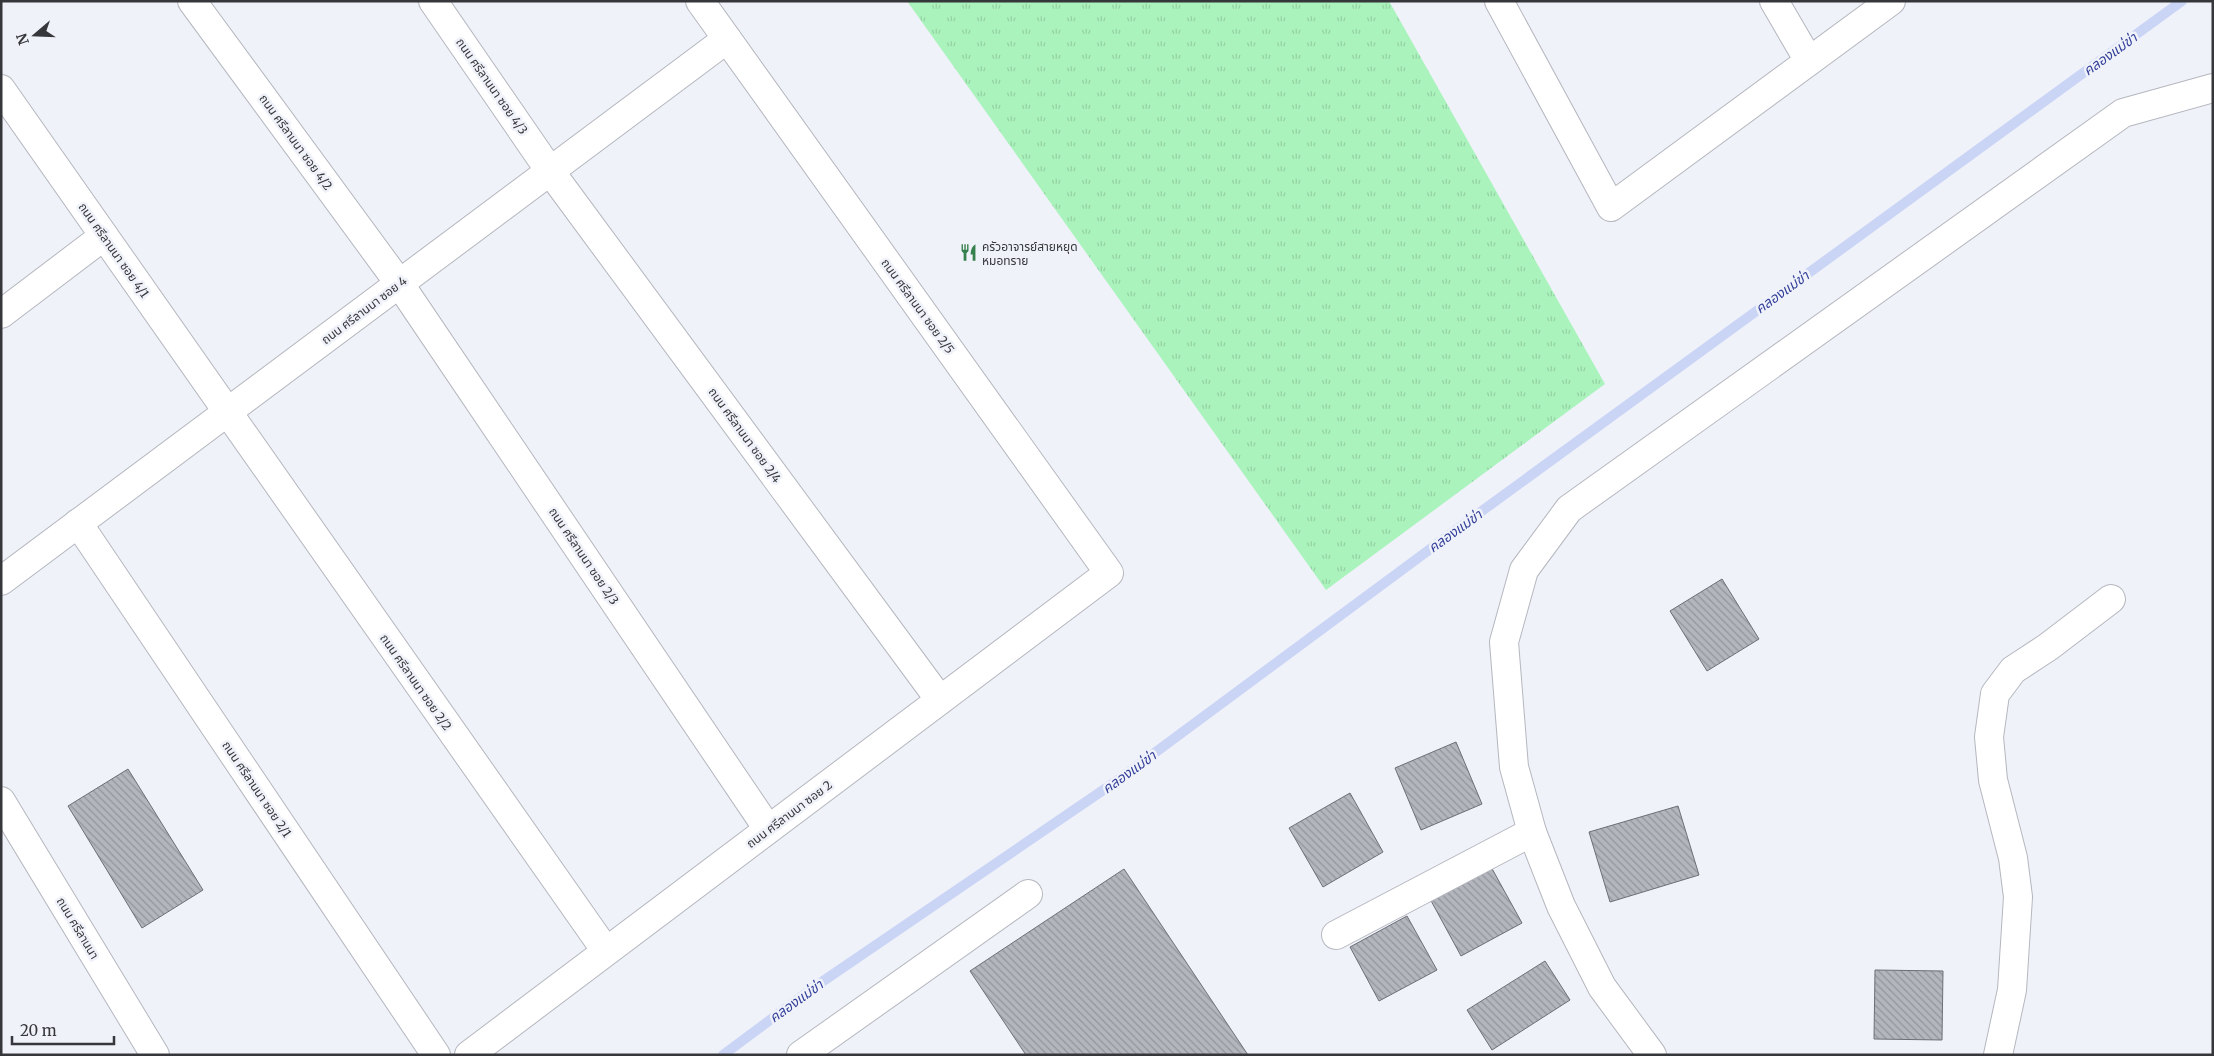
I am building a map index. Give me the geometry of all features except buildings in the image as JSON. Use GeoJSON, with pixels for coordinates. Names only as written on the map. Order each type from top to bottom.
{"type":"FeatureCollection","features":[{"type":"Feature","properties":{"kind":"street","name":"ถนน ศรีลานนา ซอย 4/2"},"geometry":{"type":"LineString","coordinates":[[192,1],[399,283]]}},
{"type":"Feature","properties":{"kind":"street","name":"ถนน ศรีลานนา ซอย 4/3"},"geometry":{"type":"LineString","coordinates":[[433,1],[550,171]]}},
{"type":"Feature","properties":{"kind":"street","name":"ถนน ศรีลานนา ซอย 2/5"},"geometry":{"type":"LineString","coordinates":[[700,1],[1109,573]]}},
{"type":"Feature","properties":{"kind":"street"},"geometry":{"type":"LineString","coordinates":[[1499,1],[1611,207],[1891,1]]}},
{"type":"Feature","properties":{"kind":"street"},"geometry":{"type":"LineString","coordinates":[[1774,1],[1809,62]]}},
{"type":"Feature","properties":{"kind":"street","name":"ถนน ศรีลานนา ซอย 4"},"geometry":{"type":"LineString","coordinates":[[1,581],[727,39]]}},
{"type":"Feature","properties":{"kind":"street","name":"ถนน ศรีลานนา ซอย 4/1"},"geometry":{"type":"LineString","coordinates":[[1,88],[227,412]]}},
{"type":"Feature","properties":{"kind":"street"},"geometry":{"type":"LineString","coordinates":[[1652,1055],[1602,988],[1561,906],[1532,832],[1514,767],[1504,642],[1524,570],[1569,509],[2123,113],[2213,88]]}},
{"type":"Feature","properties":{"kind":"street","name":"ถนน ศรีลานนา ซอย 2/4"},"geometry":{"type":"LineString","coordinates":[[550,171],[940,700]]}},
{"type":"Feature","properties":{"kind":"street"},"geometry":{"type":"LineString","coordinates":[[1,314],[104,236]]}},
{"type":"Feature","properties":{"kind":"street","name":"ถนน ศรีลานนา ซอย 2/3"},"geometry":{"type":"LineString","coordinates":[[399,283],[768,829]]}},
{"type":"Feature","properties":{"kind":"street","name":"ถนน ศรีลานนา ซอย 2/2"},"geometry":{"type":"LineString","coordinates":[[227,412],[606,951]]}},
{"type":"Feature","properties":{"kind":"street","name":"ถนน ศรีลานนา ซอย 2/1"},"geometry":{"type":"LineString","coordinates":[[78,523],[436,1055]]}},
{"type":"Feature","properties":{"kind":"street","name":"ถนน ศรีลานนา ซอย 2"},"geometry":{"type":"LineString","coordinates":[[468,1055],[1109,573]]}},
{"type":"Feature","properties":{"kind":"street"},"geometry":{"type":"LineString","coordinates":[[1998,1055],[2012,990],[2018,897],[2013,858],[1993,780],[1989,737],[1995,694],[2013,670],[2048,647],[2111,599]]}},
{"type":"Feature","properties":{"kind":"street","name":"ถนน ศรีลานนา"},"geometry":{"type":"LineString","coordinates":[[1,801],[155,1055]]}},
{"type":"Feature","properties":{"kind":"street"},"geometry":{"type":"LineString","coordinates":[[1336,935],[1532,832]]}},
{"type":"Feature","properties":{"kind":"street"},"geometry":{"type":"LineString","coordinates":[[801,1055],[1028,894]]}},
{"type":"Feature","properties":{"kind":"green space"},"geometry":{"type":"Polygon","coordinates":[[[907,1],[1389,1],[1605,384],[1326,590],[907,1]]]}},
{"type":"Feature","properties":{"kind":"waterway","name":"คลองแม่ข่า"},"geometry":{"type":"LineString","coordinates":[[723,1055],[813,988],[1118,780],[1464,524],[2182,1]]}},
{"type":"Feature","properties":{"kind":"place","name":"ครัวอาจารย์สายหยุด หมอทราย"},"geometry":{"type":"Point","coordinates":[968,253]}}]}
